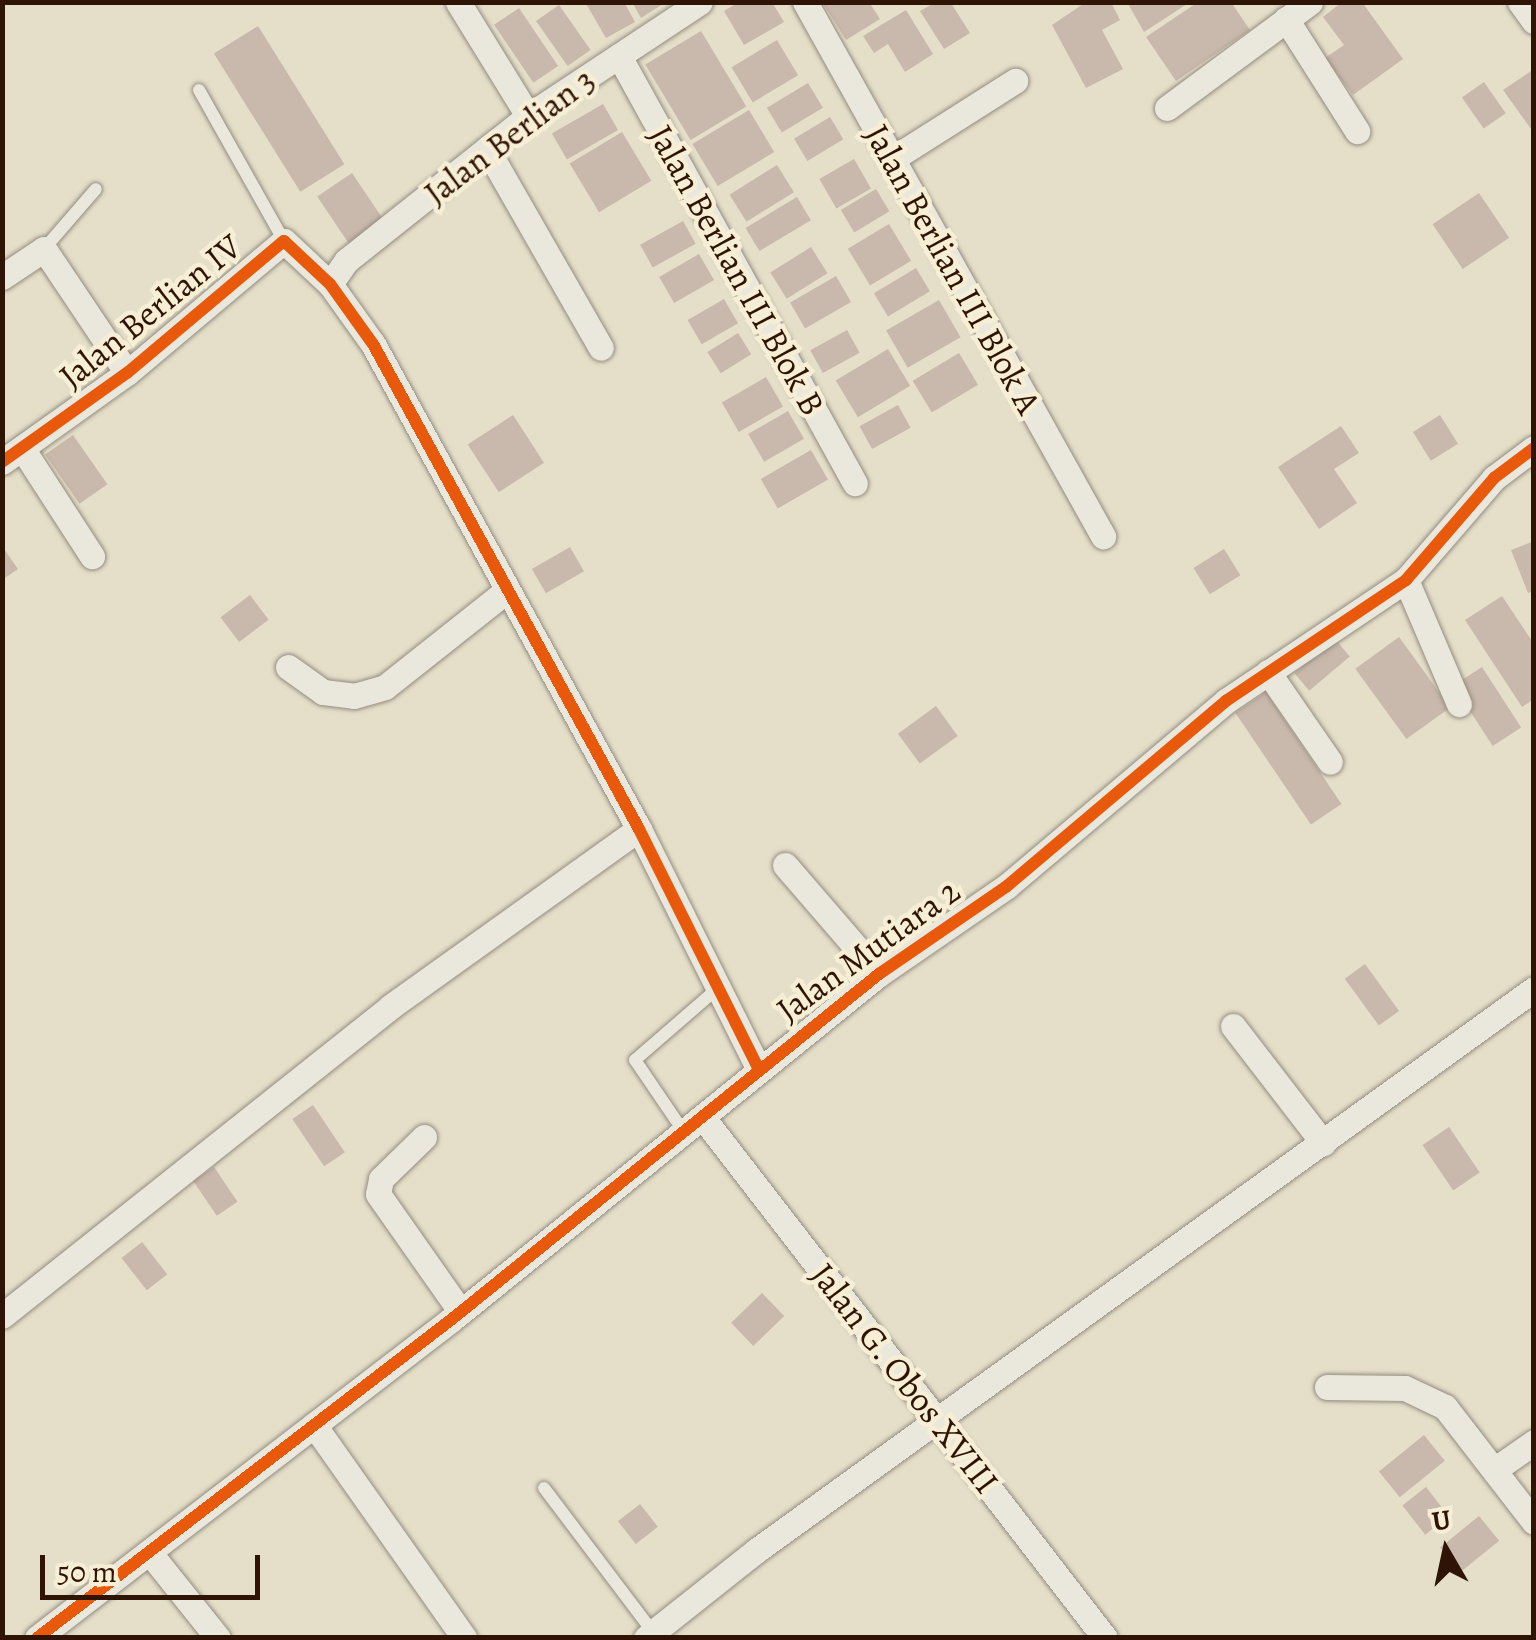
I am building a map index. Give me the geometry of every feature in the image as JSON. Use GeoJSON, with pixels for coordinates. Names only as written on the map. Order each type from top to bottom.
{"type":"FeatureCollection","features":[{"type":"Feature","properties":{"kind":"street"},"geometry":{"type":"LineString","coordinates":[[458,2],[528,116]]}},
{"type":"Feature","properties":{"kind":"street","name":"Jalan Berlian 3"},"geometry":{"type":"LineString","coordinates":[[330,284],[346,261],[528,116],[700,2]]}},
{"type":"Feature","properties":{"kind":"street","name":"Jalan Berlian III Blok A"},"geometry":{"type":"LineString","coordinates":[[805,2],[1103,536]]}},
{"type":"Feature","properties":{"kind":"street"},"geometry":{"type":"LineString","coordinates":[[1168,108],[1310,2]]}},
{"type":"Feature","properties":{"kind":"street"},"geometry":{"type":"LineString","coordinates":[[1520,2],[1533,20]]}},
{"type":"Feature","properties":{"kind":"street"},"geometry":{"type":"LineString","coordinates":[[1286,19],[1357,131]]}},
{"type":"Feature","properties":{"kind":"street","name":"Jalan Berlian III Blok B"},"geometry":{"type":"LineString","coordinates":[[619,56],[856,483]]}},
{"type":"Feature","properties":{"kind":"street"},"geometry":{"type":"LineString","coordinates":[[892,159],[1015,81]]}},
{"type":"Feature","properties":{"kind":"street"},"geometry":{"type":"LineString","coordinates":[[487,149],[600,348]]}},
{"type":"Feature","properties":{"kind":"street","name":"Jalan Berlian IV"},"geometry":{"type":"LineString","coordinates":[[12,456],[127,373],[284,242],[330,284],[372,344],[638,829],[759,1070]]}},
{"type":"Feature","properties":{"kind":"street"},"geometry":{"type":"LineString","coordinates":[[2,277],[44,248],[127,373]]}},
{"type":"Feature","properties":{"kind":"street","name":"Jalan Mutiara 2"},"geometry":{"type":"LineString","coordinates":[[37,1638],[461,1312],[879,974],[1007,886],[1268,672],[1406,580],[1494,478],[1534,448]]}},
{"type":"Feature","properties":{"kind":"street"},"geometry":{"type":"LineString","coordinates":[[12,456],[92,556]]}},
{"type":"Feature","properties":{"kind":"street"},"geometry":{"type":"LineString","coordinates":[[1406,580],[1458,704]]}},
{"type":"Feature","properties":{"kind":"street"},"geometry":{"type":"LineString","coordinates":[[288,668],[324,692],[354,696],[385,686],[506,591]]}},
{"type":"Feature","properties":{"kind":"street"},"geometry":{"type":"LineString","coordinates":[[1268,672],[1330,762]]}},
{"type":"Feature","properties":{"kind":"street"},"geometry":{"type":"LineString","coordinates":[[2,1316],[390,1007],[638,829]]}},
{"type":"Feature","properties":{"kind":"street"},"geometry":{"type":"LineString","coordinates":[[785,865],[879,974]]}},
{"type":"Feature","properties":{"kind":"street"},"geometry":{"type":"LineString","coordinates":[[649,1635],[1534,989]]}},
{"type":"Feature","properties":{"kind":"street"},"geometry":{"type":"LineString","coordinates":[[1234,1026],[1323,1143]]}},
{"type":"Feature","properties":{"kind":"street","name":"Jalan G. Obos XVIII"},"geometry":{"type":"LineString","coordinates":[[695,1126],[938,1421],[1106,1638]]}},
{"type":"Feature","properties":{"kind":"street"},"geometry":{"type":"LineString","coordinates":[[424,1137],[380,1178],[378,1194],[461,1312]]}},
{"type":"Feature","properties":{"kind":"street"},"geometry":{"type":"LineString","coordinates":[[1327,1386],[1405,1388],[1445,1407],[1534,1522]]}},
{"type":"Feature","properties":{"kind":"street"},"geometry":{"type":"LineString","coordinates":[[314,1425],[464,1638]]}},
{"type":"Feature","properties":{"kind":"street"},"geometry":{"type":"LineString","coordinates":[[1494,1470],[1534,1442]]}},
{"type":"Feature","properties":{"kind":"street"},"geometry":{"type":"LineString","coordinates":[[149,1552],[218,1638]]}},
{"type":"Feature","properties":{"kind":"lane"},"geometry":{"type":"LineString","coordinates":[[199,90],[284,242]]}},
{"type":"Feature","properties":{"kind":"lane"},"geometry":{"type":"LineString","coordinates":[[44,248],[96,189]]}},
{"type":"Feature","properties":{"kind":"lane"},"geometry":{"type":"LineString","coordinates":[[695,1126],[636,1060],[717,990]]}},
{"type":"Feature","properties":{"kind":"lane"},"geometry":{"type":"LineString","coordinates":[[544,1488],[649,1635]]}},
{"type":"Feature","properties":{"kind":"building"},"geometry":{"type":"Polygon","coordinates":[[[585,2],[624,2],[635,22],[606,38],[585,2]]]}},
{"type":"Feature","properties":{"kind":"building"},"geometry":{"type":"Polygon","coordinates":[[[632,2],[666,2],[641,18],[632,2]]]}},
{"type":"Feature","properties":{"kind":"building"},"geometry":{"type":"Polygon","coordinates":[[[739,2],[772,2],[784,22],[744,45],[724,11],[739,2]]]}},
{"type":"Feature","properties":{"kind":"building"},"geometry":{"type":"Polygon","coordinates":[[[822,2],[869,2],[880,19],[846,40],[822,2]]]}},
{"type":"Feature","properties":{"kind":"building"},"geometry":{"type":"Polygon","coordinates":[[[1086,2],[1111,2],[1120,20],[1102,30],[1123,69],[1086,88],[1052,25],[1086,2]]]}},
{"type":"Feature","properties":{"kind":"building"},"geometry":{"type":"Polygon","coordinates":[[[1127,2],[1190,2],[1144,32],[1127,2]]]}},
{"type":"Feature","properties":{"kind":"building"},"geometry":{"type":"Polygon","coordinates":[[[1198,2],[1231,2],[1250,30],[1176,81],[1146,37],[1198,2]]]}},
{"type":"Feature","properties":{"kind":"building"},"geometry":{"type":"Polygon","coordinates":[[[1342,2],[1362,2],[1403,59],[1353,95],[1325,58],[1344,45],[1323,17],[1342,2]]]}},
{"type":"Feature","properties":{"kind":"building"},"geometry":{"type":"Polygon","coordinates":[[[934,3],[951,3],[970,33],[944,49],[920,11],[934,3]]]}},
{"type":"Feature","properties":{"kind":"building"},"geometry":{"type":"Polygon","coordinates":[[[559,5],[591,50],[568,66],[536,21],[559,5]]]}},
{"type":"Feature","properties":{"kind":"building"},"geometry":{"type":"Polygon","coordinates":[[[519,8],[558,66],[533,83],[494,25],[519,8]]]}},
{"type":"Feature","properties":{"kind":"building"},"geometry":{"type":"Polygon","coordinates":[[[906,10],[933,54],[905,72],[888,44],[874,53],[863,36],[906,10]]]}},
{"type":"Feature","properties":{"kind":"building"},"geometry":{"type":"Polygon","coordinates":[[[258,26],[344,164],[300,192],[214,54],[258,26]]]}},
{"type":"Feature","properties":{"kind":"building"},"geometry":{"type":"Polygon","coordinates":[[[701,31],[746,106],[691,140],[645,64],[701,31]]]}},
{"type":"Feature","properties":{"kind":"building"},"geometry":{"type":"Polygon","coordinates":[[[777,40],[798,75],[753,102],[732,67],[777,40]]]}},
{"type":"Feature","properties":{"kind":"building"},"geometry":{"type":"Polygon","coordinates":[[[1534,69],[1534,133],[1503,90],[1534,69]]]}},
{"type":"Feature","properties":{"kind":"building"},"geometry":{"type":"Polygon","coordinates":[[[1484,82],[1506,113],[1484,129],[1462,97],[1484,82]]]}},
{"type":"Feature","properties":{"kind":"building"},"geometry":{"type":"Polygon","coordinates":[[[808,83],[823,108],[782,133],[767,108],[808,83]]]}},
{"type":"Feature","properties":{"kind":"building"},"geometry":{"type":"Polygon","coordinates":[[[603,104],[618,130],[567,159],[552,134],[603,104]]]}},
{"type":"Feature","properties":{"kind":"building"},"geometry":{"type":"Polygon","coordinates":[[[749,110],[774,152],[718,186],[692,144],[749,110]]]}},
{"type":"Feature","properties":{"kind":"building"},"geometry":{"type":"Polygon","coordinates":[[[830,117],[843,139],[807,161],[794,139],[830,117]]]}},
{"type":"Feature","properties":{"kind":"building"},"geometry":{"type":"Polygon","coordinates":[[[622,132],[651,181],[599,212],[570,163],[622,132]]]}},
{"type":"Feature","properties":{"kind":"building"},"geometry":{"type":"Polygon","coordinates":[[[854,159],[871,188],[836,208],[819,179],[854,159]]]}},
{"type":"Feature","properties":{"kind":"building"},"geometry":{"type":"Polygon","coordinates":[[[777,165],[794,192],[746,222],[730,195],[777,165]]]}},
{"type":"Feature","properties":{"kind":"building"},"geometry":{"type":"Polygon","coordinates":[[[352,173],[385,222],[350,245],[317,196],[352,173]]]}},
{"type":"Feature","properties":{"kind":"building"},"geometry":{"type":"Polygon","coordinates":[[[876,189],[889,211],[854,232],[841,210],[876,189]]]}},
{"type":"Feature","properties":{"kind":"building"},"geometry":{"type":"Polygon","coordinates":[[[1479,193],[1509,238],[1463,269],[1433,224],[1479,193]]]}},
{"type":"Feature","properties":{"kind":"building"},"geometry":{"type":"Polygon","coordinates":[[[797,197],[811,220],[759,251],[746,228],[797,197]]]}},
{"type":"Feature","properties":{"kind":"building"},"geometry":{"type":"Polygon","coordinates":[[[683,221],[696,244],[653,267],[640,245],[683,221]]]}},
{"type":"Feature","properties":{"kind":"building"},"geometry":{"type":"Polygon","coordinates":[[[889,224],[911,261],[870,286],[848,249],[889,224]]]}},
{"type":"Feature","properties":{"kind":"building"},"geometry":{"type":"Polygon","coordinates":[[[811,247],[827,273],[787,299],[770,272],[811,247]]]}},
{"type":"Feature","properties":{"kind":"building"},"geometry":{"type":"Polygon","coordinates":[[[699,254],[714,280],[674,303],[659,277],[699,254]]]}},
{"type":"Feature","properties":{"kind":"building"},"geometry":{"type":"Polygon","coordinates":[[[916,268],[930,291],[888,316],[874,293],[916,268]]]}},
{"type":"Feature","properties":{"kind":"building"},"geometry":{"type":"Polygon","coordinates":[[[836,276],[851,302],[805,328],[790,302],[836,276]]]}},
{"type":"Feature","properties":{"kind":"building"},"geometry":{"type":"Polygon","coordinates":[[[724,299],[738,323],[702,344],[688,320],[724,299]]]}},
{"type":"Feature","properties":{"kind":"building"},"geometry":{"type":"Polygon","coordinates":[[[939,300],[960,337],[908,368],[886,330],[939,300]]]}},
{"type":"Feature","properties":{"kind":"building"},"geometry":{"type":"Polygon","coordinates":[[[847,330],[860,353],[823,373],[810,350],[847,330]]]}},
{"type":"Feature","properties":{"kind":"building"},"geometry":{"type":"Polygon","coordinates":[[[738,333],[751,354],[721,373],[707,352],[738,333]]]}},
{"type":"Feature","properties":{"kind":"building"},"geometry":{"type":"Polygon","coordinates":[[[888,349],[910,386],[858,417],[836,380],[888,349]]]}},
{"type":"Feature","properties":{"kind":"building"},"geometry":{"type":"Polygon","coordinates":[[[959,353],[978,385],[932,413],[913,381],[959,353]]]}},
{"type":"Feature","properties":{"kind":"building"},"geometry":{"type":"Polygon","coordinates":[[[766,377],[783,406],[739,432],[722,403],[766,377]]]}},
{"type":"Feature","properties":{"kind":"building"},"geometry":{"type":"Polygon","coordinates":[[[898,405],[911,428],[872,449],[860,426],[898,405]]]}},
{"type":"Feature","properties":{"kind":"building"},"geometry":{"type":"Polygon","coordinates":[[[788,411],[804,439],[764,462],[748,434],[788,411]]]}},
{"type":"Feature","properties":{"kind":"building"},"geometry":{"type":"Polygon","coordinates":[[[513,415],[544,463],[499,492],[468,444],[513,415]]]}},
{"type":"Feature","properties":{"kind":"building"},"geometry":{"type":"Polygon","coordinates":[[[1440,415],[1458,444],[1431,461],[1413,432],[1440,415]]]}},
{"type":"Feature","properties":{"kind":"building"},"geometry":{"type":"Polygon","coordinates":[[[1341,426],[1359,453],[1334,469],[1357,503],[1319,529],[1278,467],[1341,426]]]}},
{"type":"Feature","properties":{"kind":"building"},"geometry":{"type":"Polygon","coordinates":[[[73,435],[107,484],[80,504],[45,455],[73,435]]]}},
{"type":"Feature","properties":{"kind":"building"},"geometry":{"type":"Polygon","coordinates":[[[811,450],[828,479],[778,508],[761,479],[811,450]]]}},
{"type":"Feature","properties":{"kind":"building"},"geometry":{"type":"Polygon","coordinates":[[[1534,541],[1534,591],[1528,593],[1511,550],[1534,541]]]}},
{"type":"Feature","properties":{"kind":"building"},"geometry":{"type":"Polygon","coordinates":[[[2,546],[18,569],[2,580],[2,546]]]}},
{"type":"Feature","properties":{"kind":"building"},"geometry":{"type":"Polygon","coordinates":[[[570,547],[584,571],[546,593],[532,569],[570,547]]]}},
{"type":"Feature","properties":{"kind":"building"},"geometry":{"type":"Polygon","coordinates":[[[1224,549],[1240,575],[1210,594],[1193,568],[1224,549]]]}},
{"type":"Feature","properties":{"kind":"building"},"geometry":{"type":"Polygon","coordinates":[[[250,595],[269,620],[239,642],[220,617],[250,595]]]}},
{"type":"Feature","properties":{"kind":"building"},"geometry":{"type":"Polygon","coordinates":[[[1502,596],[1534,644],[1534,699],[1522,707],[1465,620],[1502,596]]]}},
{"type":"Feature","properties":{"kind":"building"},"geometry":{"type":"Polygon","coordinates":[[[1399,637],[1450,707],[1406,739],[1355,669],[1399,637]]]}},
{"type":"Feature","properties":{"kind":"building"},"geometry":{"type":"Polygon","coordinates":[[[1335,639],[1350,657],[1309,691],[1294,673],[1335,639]]]}},
{"type":"Feature","properties":{"kind":"building"},"geometry":{"type":"Polygon","coordinates":[[[1482,667],[1521,727],[1493,746],[1453,686],[1482,667]]]}},
{"type":"Feature","properties":{"kind":"building"},"geometry":{"type":"Polygon","coordinates":[[[1266,692],[1341,804],[1311,825],[1235,713],[1266,692]]]}},
{"type":"Feature","properties":{"kind":"building"},"geometry":{"type":"Polygon","coordinates":[[[936,706],[958,736],[920,764],[898,734],[936,706]]]}},
{"type":"Feature","properties":{"kind":"building"},"geometry":{"type":"Polygon","coordinates":[[[1365,964],[1399,1011],[1379,1026],[1345,979],[1365,964]]]}},
{"type":"Feature","properties":{"kind":"building"},"geometry":{"type":"Polygon","coordinates":[[[313,1105],[345,1152],[324,1166],[292,1119],[313,1105]]]}},
{"type":"Feature","properties":{"kind":"building"},"geometry":{"type":"Polygon","coordinates":[[[1449,1127],[1480,1173],[1453,1190],[1422,1145],[1449,1127]]]}},
{"type":"Feature","properties":{"kind":"building"},"geometry":{"type":"Polygon","coordinates":[[[214,1167],[237,1202],[217,1216],[193,1181],[214,1167]]]}},
{"type":"Feature","properties":{"kind":"building"},"geometry":{"type":"Polygon","coordinates":[[[142,1242],[167,1274],[147,1290],[122,1258],[142,1242]]]}},
{"type":"Feature","properties":{"kind":"building"},"geometry":{"type":"Polygon","coordinates":[[[762,1293],[784,1316],[753,1346],[731,1323],[762,1293]]]}},
{"type":"Feature","properties":{"kind":"building"},"geometry":{"type":"Polygon","coordinates":[[[1424,1435],[1445,1461],[1400,1497],[1379,1472],[1424,1435]]]}},
{"type":"Feature","properties":{"kind":"building"},"geometry":{"type":"Polygon","coordinates":[[[1426,1487],[1449,1516],[1425,1535],[1402,1505],[1426,1487]]]}},
{"type":"Feature","properties":{"kind":"building"},"geometry":{"type":"Polygon","coordinates":[[[640,1504],[658,1527],[636,1544],[618,1521],[640,1504]]]}},
{"type":"Feature","properties":{"kind":"building"},"geometry":{"type":"Polygon","coordinates":[[[1479,1516],[1499,1541],[1460,1572],[1440,1547],[1479,1516]]]}},
{"type":"Feature","properties":{"kind":"cycle path"},"geometry":{"type":"LineString","coordinates":[[2,462],[127,373],[284,241],[330,284],[373,344],[639,829],[759,1070]]}},
{"type":"Feature","properties":{"kind":"cycle path"},"geometry":{"type":"LineString","coordinates":[[37,1638],[452,1319],[879,974],[1007,886],[1226,701],[1406,580],[1494,478],[1534,448]]}}]}
